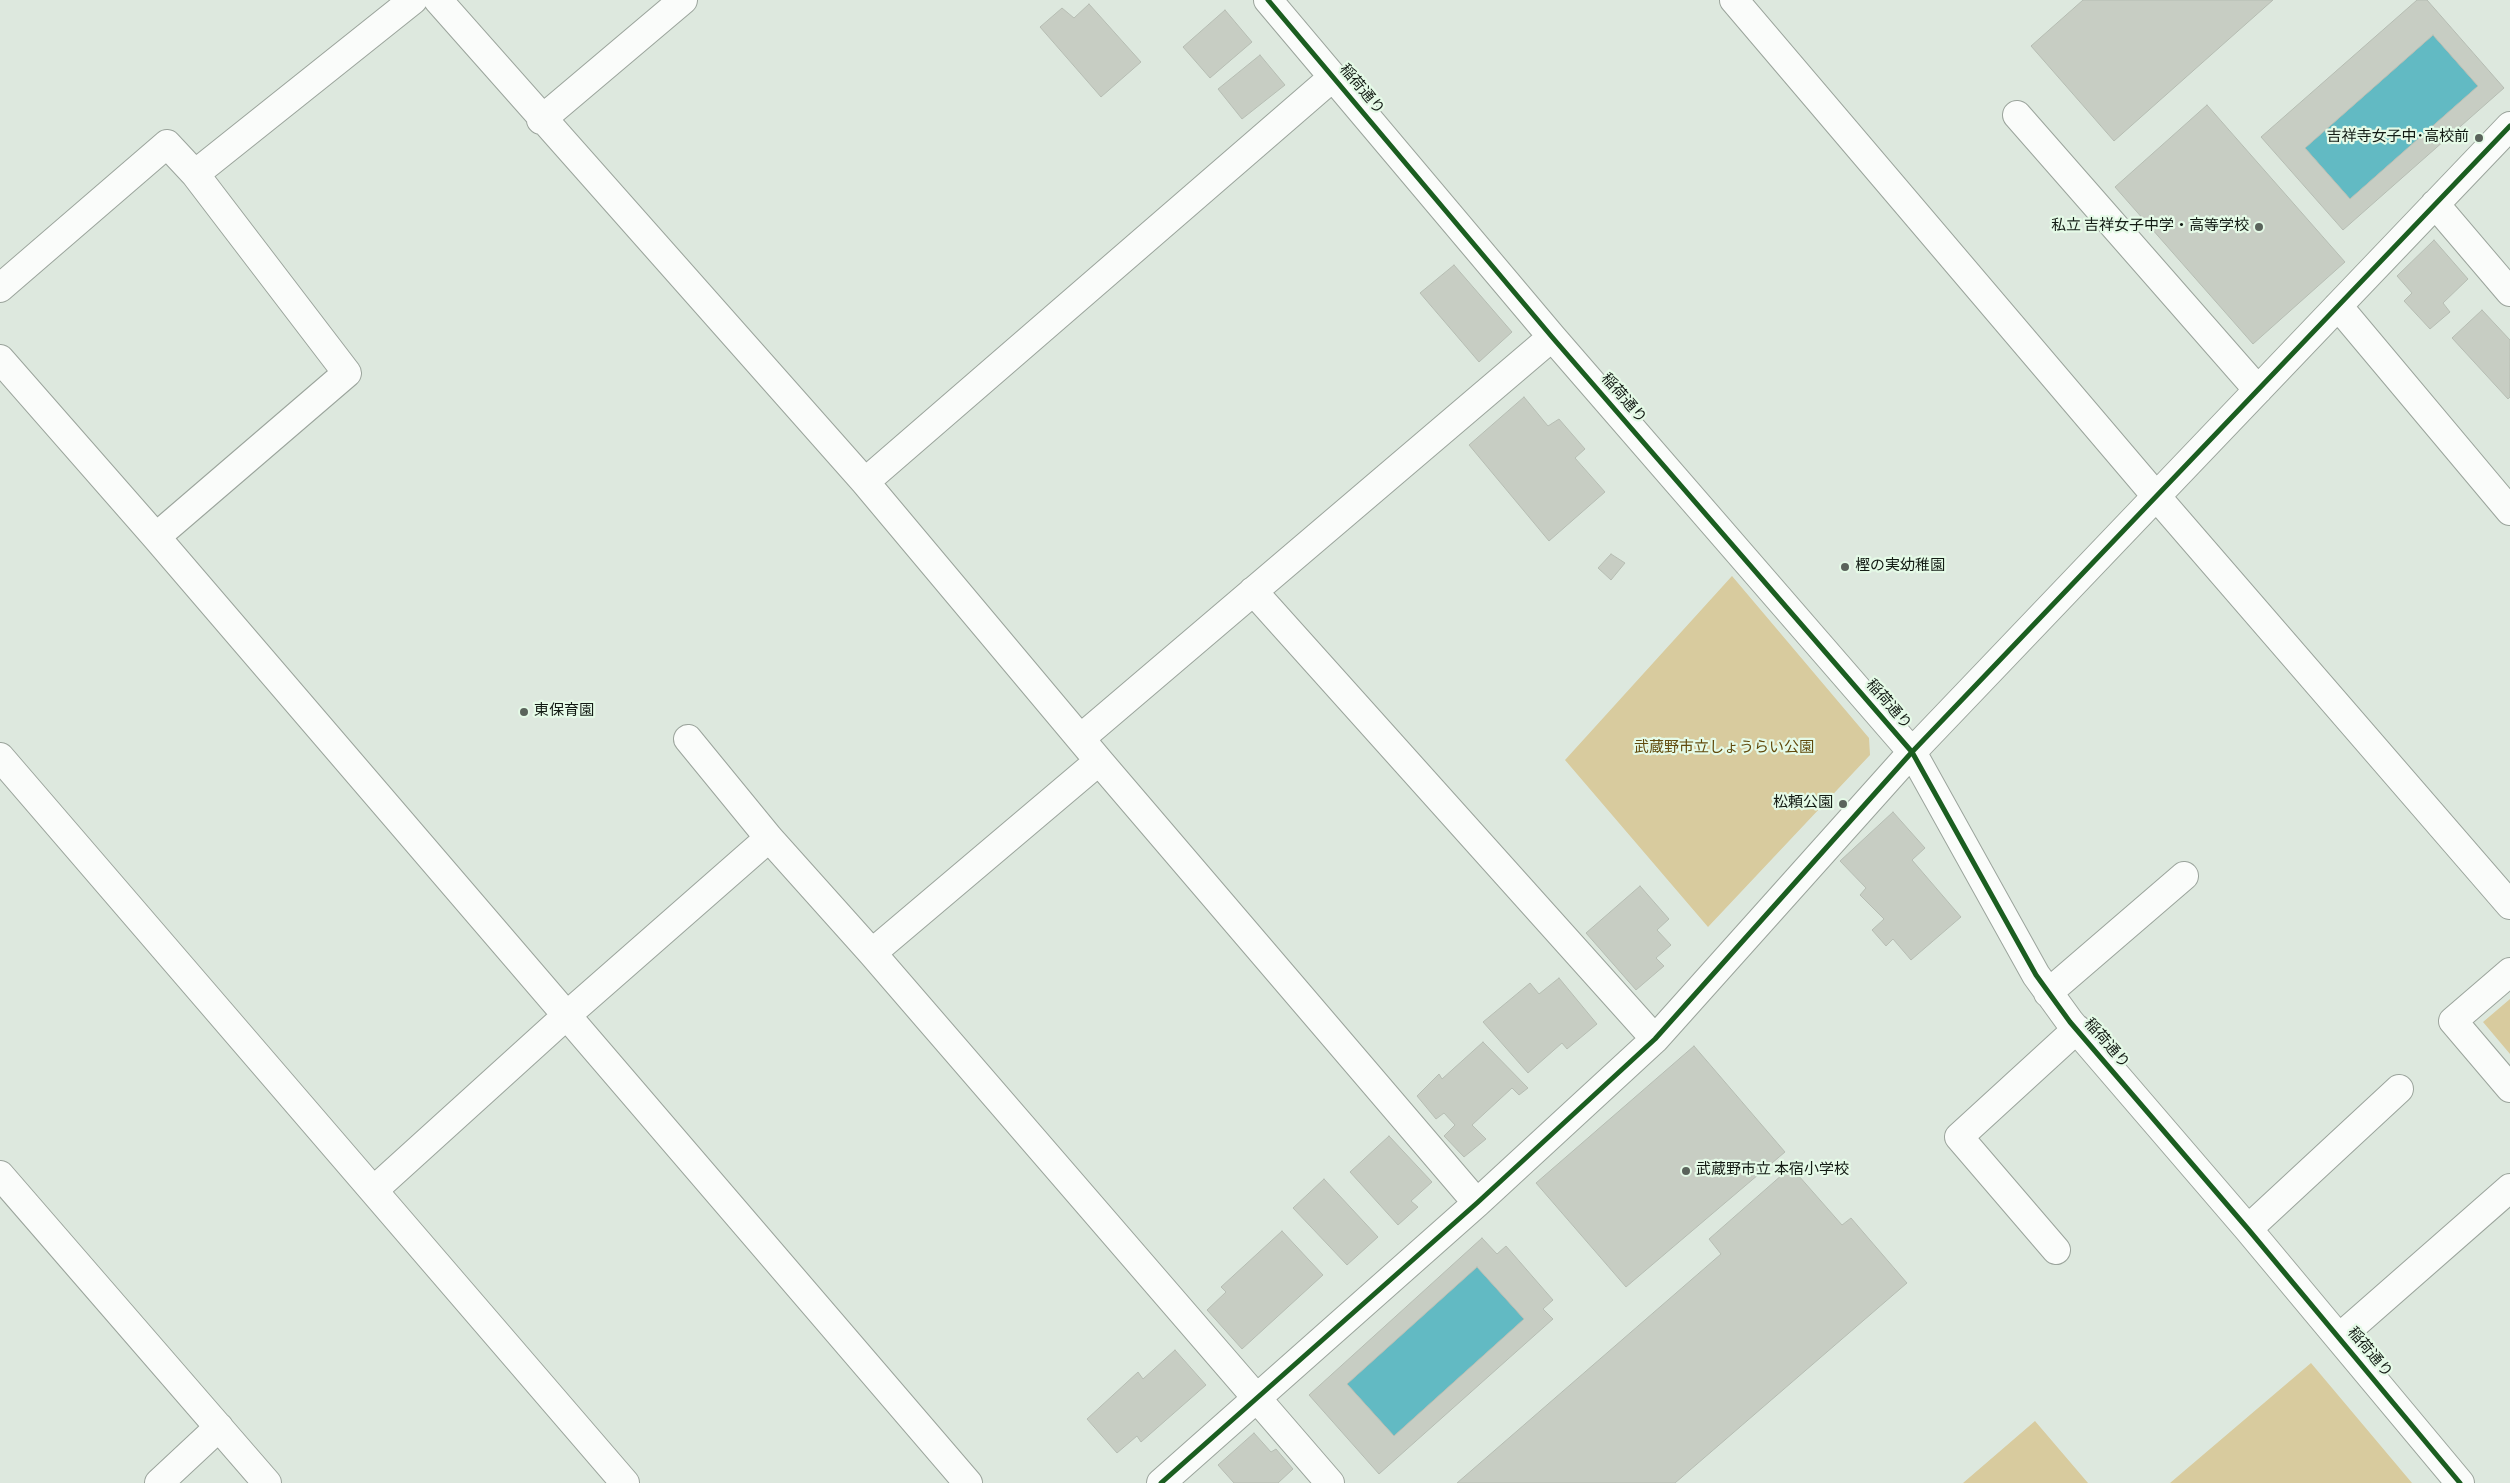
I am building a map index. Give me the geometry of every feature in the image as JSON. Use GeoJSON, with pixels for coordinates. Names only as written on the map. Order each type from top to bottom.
{"type":"FeatureCollection","features":[{"type":"Feature","properties":{"kind":"street"},"geometry":{"type":"LineString","coordinates":[[195,174],[414,0]]}},
{"type":"Feature","properties":{"kind":"street"},"geometry":{"type":"LineString","coordinates":[[438,0],[541,120],[865,482],[1099,761],[1477,1203]]}},
{"type":"Feature","properties":{"kind":"street"},"geometry":{"type":"LineString","coordinates":[[541,120],[682,0]]}},
{"type":"Feature","properties":{"kind":"street","name":"稲荷通り"},"geometry":{"type":"LineString","coordinates":[[1268,0],[1552,337],[1912,752],[2036,975],[2048,992],[2077,1029],[2340,1337],[2460,1483]]}},
{"type":"Feature","properties":{"kind":"street"},"geometry":{"type":"LineString","coordinates":[[1734,0],[2156,496],[2510,905]]}},
{"type":"Feature","properties":{"kind":"street"},"geometry":{"type":"LineString","coordinates":[[865,482],[1333,77]]}},
{"type":"Feature","properties":{"kind":"street"},"geometry":{"type":"LineString","coordinates":[[2017,115],[2258,390]]}},
{"type":"Feature","properties":{"kind":"street"},"geometry":{"type":"LineString","coordinates":[[1161,1483],[1477,1203],[1654,1039],[1912,752],[2510,126]]}},
{"type":"Feature","properties":{"kind":"street"},"geometry":{"type":"LineString","coordinates":[[0,288],[167,144],[195,174],[347,373],[156,537]]}},
{"type":"Feature","properties":{"kind":"street"},"geometry":{"type":"LineString","coordinates":[[2435,204],[2510,292]]}},
{"type":"Feature","properties":{"kind":"street"},"geometry":{"type":"LineString","coordinates":[[2338,306],[2510,511]]}},
{"type":"Feature","properties":{"kind":"street"},"geometry":{"type":"LineString","coordinates":[[1081,738],[1552,337]]}},
{"type":"Feature","properties":{"kind":"street"},"geometry":{"type":"LineString","coordinates":[[0,359],[156,537],[968,1483]]}},
{"type":"Feature","properties":{"kind":"street"},"geometry":{"type":"LineString","coordinates":[[1253,591],[1654,1039]]}},
{"type":"Feature","properties":{"kind":"street"},"geometry":{"type":"LineString","coordinates":[[688,740],[769,838],[872,953],[1330,1483]]}},
{"type":"Feature","properties":{"kind":"street"},"geometry":{"type":"LineString","coordinates":[[0,757],[625,1483]]}},
{"type":"Feature","properties":{"kind":"street"},"geometry":{"type":"LineString","coordinates":[[872,953],[1099,761]]}},
{"type":"Feature","properties":{"kind":"street"},"geometry":{"type":"LineString","coordinates":[[374,1190],[566,1016],[769,838]]}},
{"type":"Feature","properties":{"kind":"street"},"geometry":{"type":"LineString","coordinates":[[2048,992],[2184,876]]}},
{"type":"Feature","properties":{"kind":"street"},"geometry":{"type":"LineString","coordinates":[[2510,972],[2453,1021],[2510,1088]]}},
{"type":"Feature","properties":{"kind":"street"},"geometry":{"type":"LineString","coordinates":[[2056,1250],[1959,1136],[2077,1029]]}},
{"type":"Feature","properties":{"kind":"street"},"geometry":{"type":"LineString","coordinates":[[2248,1229],[2399,1089]]}},
{"type":"Feature","properties":{"kind":"street"},"geometry":{"type":"LineString","coordinates":[[0,1175],[267,1483]]}},
{"type":"Feature","properties":{"kind":"street"},"geometry":{"type":"LineString","coordinates":[[2340,1337],[2510,1188]]}},
{"type":"Feature","properties":{"kind":"street"},"geometry":{"type":"LineString","coordinates":[[159,1483],[219,1427]]}},
{"type":"Feature","properties":{"kind":"green space","name":"武蔵野市立しょうらい公園"},"geometry":{"type":"Polygon","coordinates":[[[1732,576],[1869,738],[1870,755],[1708,927],[1565,760],[1732,576]]]}},
{"type":"Feature","properties":{"kind":"green space"},"geometry":{"type":"Polygon","coordinates":[[[2510,999],[2510,1054],[2483,1022],[2510,999]]]}},
{"type":"Feature","properties":{"kind":"green space"},"geometry":{"type":"Polygon","coordinates":[[[2311,1363],[2412,1483],[2170,1483],[2311,1363]]]}},
{"type":"Feature","properties":{"kind":"green space"},"geometry":{"type":"Polygon","coordinates":[[[2035,1421],[2088,1483],[1963,1483],[2035,1421]]]}},
{"type":"Feature","properties":{"kind":"water"},"geometry":{"type":"Polygon","coordinates":[[[2433,35],[2478,86],[2350,199],[2305,148],[2433,35]]]}},
{"type":"Feature","properties":{"kind":"water"},"geometry":{"type":"Polygon","coordinates":[[[1477,1267],[1524,1319],[1394,1436],[1347,1384],[1477,1267]]]}},
{"type":"Feature","properties":{"kind":"building"},"geometry":{"type":"Polygon","coordinates":[[[2083,0],[2273,0],[2114,141],[2031,46],[2083,0]]]}},
{"type":"Feature","properties":{"kind":"building"},"geometry":{"type":"Polygon","coordinates":[[[2417,0],[2427,0],[2504,88],[2343,230],[2261,137],[2417,0]],[[2433,35],[2305,148],[2350,199],[2478,86],[2433,35]]]}},
{"type":"Feature","properties":{"kind":"building"},"geometry":{"type":"Polygon","coordinates":[[[1089,4],[1141,62],[1101,97],[1040,27],[1062,8],[1074,18],[1089,4]]]}},
{"type":"Feature","properties":{"kind":"building"},"geometry":{"type":"Polygon","coordinates":[[[1225,10],[1252,42],[1210,78],[1183,47],[1225,10]]]}},
{"type":"Feature","properties":{"kind":"building"},"geometry":{"type":"Polygon","coordinates":[[[1260,55],[1285,85],[1242,119],[1218,89],[1260,55]]]}},
{"type":"Feature","properties":{"kind":"building"},"geometry":{"type":"Polygon","coordinates":[[[2207,105],[2345,262],[2253,344],[2115,187],[2207,105]]]}},
{"type":"Feature","properties":{"kind":"building"},"geometry":{"type":"Polygon","coordinates":[[[2434,240],[2468,279],[2443,303],[2450,312],[2430,329],[2404,301],[2412,293],[2397,276],[2434,240]]]}},
{"type":"Feature","properties":{"kind":"building"},"geometry":{"type":"Polygon","coordinates":[[[1454,265],[1512,332],[1479,362],[1420,293],[1454,265]]]}},
{"type":"Feature","properties":{"kind":"building"},"geometry":{"type":"Polygon","coordinates":[[[2482,310],[2510,340],[2510,397],[2508,399],[2452,338],[2482,310]]]}},
{"type":"Feature","properties":{"kind":"building"},"geometry":{"type":"Polygon","coordinates":[[[1524,397],[1548,426],[1559,419],[1585,449],[1575,458],[1605,492],[1549,541],[1469,445],[1524,397]]]}},
{"type":"Feature","properties":{"kind":"building"},"geometry":{"type":"Polygon","coordinates":[[[1611,554],[1625,563],[1611,580],[1598,568],[1611,554]]]}},
{"type":"Feature","properties":{"kind":"building"},"geometry":{"type":"Polygon","coordinates":[[[1893,812],[1925,848],[1912,860],[1961,917],[1911,960],[1893,939],[1886,946],[1872,930],[1884,919],[1860,895],[1866,888],[1840,861],[1893,812]]]}},
{"type":"Feature","properties":{"kind":"building"},"geometry":{"type":"Polygon","coordinates":[[[1640,886],[1669,919],[1657,930],[1671,945],[1656,958],[1664,966],[1636,990],[1586,933],[1640,886]]]}},
{"type":"Feature","properties":{"kind":"building"},"geometry":{"type":"Polygon","coordinates":[[[1559,978],[1597,1024],[1567,1049],[1562,1043],[1528,1073],[1483,1022],[1530,983],[1539,994],[1559,978]]]}},
{"type":"Feature","properties":{"kind":"building"},"geometry":{"type":"Polygon","coordinates":[[[1483,1042],[1528,1088],[1519,1095],[1512,1088],[1472,1125],[1486,1139],[1464,1157],[1444,1136],[1455,1125],[1444,1113],[1436,1119],[1417,1096],[1439,1074],[1442,1079],[1483,1042]]]}},
{"type":"Feature","properties":{"kind":"building"},"geometry":{"type":"Polygon","coordinates":[[[1694,1046],[1785,1152],[1626,1287],[1536,1183],[1694,1046]]]}},
{"type":"Feature","properties":{"kind":"building"},"geometry":{"type":"Polygon","coordinates":[[[1389,1136],[1432,1182],[1411,1201],[1418,1207],[1398,1225],[1350,1172],[1389,1136]]]}},
{"type":"Feature","properties":{"kind":"building"},"geometry":{"type":"Polygon","coordinates":[[[1791,1167],[1842,1225],[1851,1218],[1907,1283],[1675,1483],[1457,1483],[1721,1254],[1709,1239],[1791,1167]]]}},
{"type":"Feature","properties":{"kind":"building"},"geometry":{"type":"Polygon","coordinates":[[[1324,1179],[1378,1237],[1347,1265],[1293,1208],[1324,1179]]]}},
{"type":"Feature","properties":{"kind":"building"},"geometry":{"type":"Polygon","coordinates":[[[1282,1231],[1323,1275],[1242,1349],[1207,1310],[1226,1292],[1221,1287],[1282,1231]]]}},
{"type":"Feature","properties":{"kind":"building"},"geometry":{"type":"Polygon","coordinates":[[[1482,1238],[1497,1254],[1506,1246],[1553,1300],[1543,1309],[1553,1319],[1379,1474],[1309,1395],[1482,1238]],[[1477,1267],[1347,1384],[1394,1436],[1524,1319],[1477,1267]]]}},
{"type":"Feature","properties":{"kind":"building"},"geometry":{"type":"Polygon","coordinates":[[[1175,1350],[1206,1385],[1141,1442],[1137,1436],[1117,1453],[1087,1419],[1138,1372],[1143,1379],[1175,1350]]]}},
{"type":"Feature","properties":{"kind":"building"},"geometry":{"type":"Polygon","coordinates":[[[1254,1433],[1271,1452],[1276,1449],[1293,1469],[1278,1483],[1234,1483],[1218,1465],[1254,1433]]]}},
{"type":"Feature","properties":{"kind":"cycle path"},"geometry":{"type":"LineString","coordinates":[[1268,0],[1552,337],[1912,752],[2036,975],[2070,1022],[2248,1229],[2460,1483]]}},
{"type":"Feature","properties":{"kind":"cycle path"},"geometry":{"type":"LineString","coordinates":[[1161,1483],[1477,1203],[1655,1039],[1912,752],[2510,126]]}},
{"type":"Feature","properties":{"kind":"place","name":"吉祥寺女子中･高校前"},"geometry":{"type":"Point","coordinates":[2479,138]}},
{"type":"Feature","properties":{"kind":"place","name":"私立 吉祥女子中学・高等学校"},"geometry":{"type":"Point","coordinates":[2259,227]}},
{"type":"Feature","properties":{"kind":"place","name":"樫の実幼稚園"},"geometry":{"type":"Point","coordinates":[1845,567]}},
{"type":"Feature","properties":{"kind":"place","name":"東保育園"},"geometry":{"type":"Point","coordinates":[524,712]}},
{"type":"Feature","properties":{"kind":"place","name":"松頼公園"},"geometry":{"type":"Point","coordinates":[1843,804]}},
{"type":"Feature","properties":{"kind":"place","name":"武蔵野市立 本宿小学校"},"geometry":{"type":"Point","coordinates":[1686,1171]}}]}
